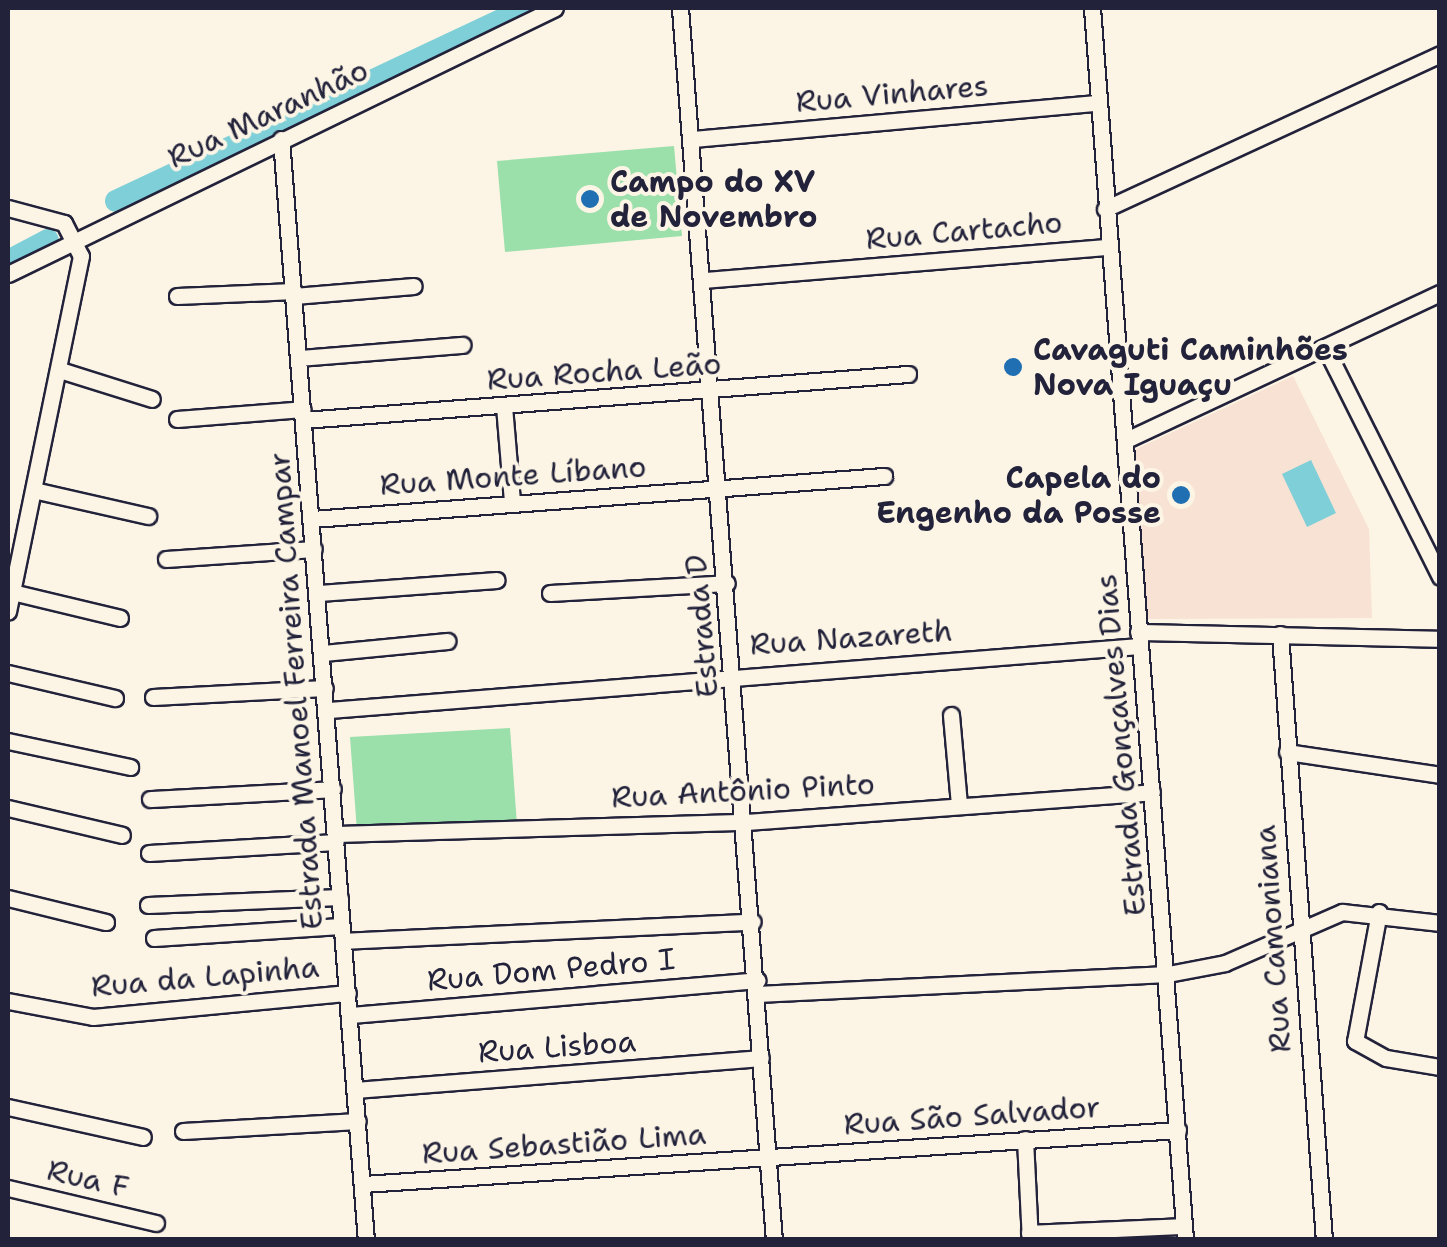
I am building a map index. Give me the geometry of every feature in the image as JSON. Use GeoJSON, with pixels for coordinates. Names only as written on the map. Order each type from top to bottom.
{"type":"FeatureCollection","features":[{"type":"Feature","properties":{"kind":"street","name":"Rua Maranhão"},"geometry":{"type":"LineString","coordinates":[[8,274],[76,237],[555,8]]}},
{"type":"Feature","properties":{"kind":"street","name":"Estrada D"},"geometry":{"type":"LineString","coordinates":[[680,8],[747,822],[774,1240]]}},
{"type":"Feature","properties":{"kind":"street","name":"Estrada Gonçalves Dias"},"geometry":{"type":"LineString","coordinates":[[1092,8],[1185,1233]]}},
{"type":"Feature","properties":{"kind":"street"},"geometry":{"type":"LineString","coordinates":[[1105,208],[1440,54]]}},
{"type":"Feature","properties":{"kind":"street","name":"Rua Vinhares"},"geometry":{"type":"LineString","coordinates":[[692,139],[1098,103]]}},
{"type":"Feature","properties":{"kind":"street","name":"Estrada Manoel Ferreira Campar"},"geometry":{"type":"LineString","coordinates":[[281,139],[329,710],[366,1240]]}},
{"type":"Feature","properties":{"kind":"street"},"geometry":{"type":"LineString","coordinates":[[8,208],[59,220],[76,237],[63,370],[8,612]]}},
{"type":"Feature","properties":{"kind":"street","name":"Rua Cartacho"},"geometry":{"type":"LineString","coordinates":[[704,280],[1108,248]]}},
{"type":"Feature","properties":{"kind":"street"},"geometry":{"type":"LineString","coordinates":[[177,296],[414,286]]}},
{"type":"Feature","properties":{"kind":"street"},"geometry":{"type":"LineString","coordinates":[[1126,440],[1440,293]]}},
{"type":"Feature","properties":{"kind":"street"},"geometry":{"type":"LineString","coordinates":[[298,358],[462,345]]}},
{"type":"Feature","properties":{"kind":"street"},"geometry":{"type":"LineString","coordinates":[[1325,347],[1440,577]]}},
{"type":"Feature","properties":{"kind":"street"},"geometry":{"type":"LineString","coordinates":[[63,370],[152,399]]}},
{"type":"Feature","properties":{"kind":"street","name":"Rua Rocha Leão"},"geometry":{"type":"LineString","coordinates":[[176,420],[504,406],[908,374]]}},
{"type":"Feature","properties":{"kind":"street"},"geometry":{"type":"LineString","coordinates":[[504,406],[512,502]]}},
{"type":"Feature","properties":{"kind":"street","name":"Rua Monte Líbano"},"geometry":{"type":"LineString","coordinates":[[312,519],[884,476]]}},
{"type":"Feature","properties":{"kind":"street"},"geometry":{"type":"LineString","coordinates":[[38,491],[148,516]]}},
{"type":"Feature","properties":{"kind":"street"},"geometry":{"type":"LineString","coordinates":[[166,559],[314,550]]}},
{"type":"Feature","properties":{"kind":"street"},"geometry":{"type":"LineString","coordinates":[[319,592],[497,580]]}},
{"type":"Feature","properties":{"kind":"street"},"geometry":{"type":"LineString","coordinates":[[550,593],[727,583]]}},
{"type":"Feature","properties":{"kind":"street"},"geometry":{"type":"LineString","coordinates":[[12,592],[120,618]]}},
{"type":"Feature","properties":{"kind":"street","name":"Rua Nazareth"},"geometry":{"type":"LineString","coordinates":[[329,710],[1138,639],[1280,634],[1440,639]]}},
{"type":"Feature","properties":{"kind":"street","name":"Rua Camoniana"},"geometry":{"type":"LineString","coordinates":[[1280,634],[1298,926],[1324,1240]]}},
{"type":"Feature","properties":{"kind":"street"},"geometry":{"type":"LineString","coordinates":[[323,653],[447,640]]}},
{"type":"Feature","properties":{"kind":"street"},"geometry":{"type":"LineString","coordinates":[[8,674],[115,698]]}},
{"type":"Feature","properties":{"kind":"street"},"geometry":{"type":"LineString","coordinates":[[153,698],[325,688]]}},
{"type":"Feature","properties":{"kind":"street"},"geometry":{"type":"LineString","coordinates":[[952,715],[959,805]]}},
{"type":"Feature","properties":{"kind":"street"},"geometry":{"type":"LineString","coordinates":[[8,741],[130,767]]}},
{"type":"Feature","properties":{"kind":"street"},"geometry":{"type":"LineString","coordinates":[[1287,752],[1440,775]]}},
{"type":"Feature","properties":{"kind":"street"},"geometry":{"type":"LineString","coordinates":[[150,799],[334,788]]}},
{"type":"Feature","properties":{"kind":"street","name":"Rua Antônio Pinto"},"geometry":{"type":"LineString","coordinates":[[149,853],[336,838],[747,822],[1152,792]]}},
{"type":"Feature","properties":{"kind":"street"},"geometry":{"type":"LineString","coordinates":[[8,808],[122,835]]}},
{"type":"Feature","properties":{"kind":"street"},"geometry":{"type":"LineString","coordinates":[[148,905],[340,897]]}},
{"type":"Feature","properties":{"kind":"street"},"geometry":{"type":"LineString","coordinates":[[8,898],[106,922]]}},
{"type":"Feature","properties":{"kind":"street"},"geometry":{"type":"LineString","coordinates":[[1440,923],[1379,912],[1354,1034],[1362,1049],[1386,1058],[1440,1067]]}},
{"type":"Feature","properties":{"kind":"street","name":"Rua Dom Pedro I"},"geometry":{"type":"LineString","coordinates":[[351,1015],[757,987],[1168,974],[1225,963],[1298,926],[1379,912]]}},
{"type":"Feature","properties":{"kind":"street"},"geometry":{"type":"LineString","coordinates":[[154,938],[752,922]]}},
{"type":"Feature","properties":{"kind":"street","name":"Rua da Lapinha"},"geometry":{"type":"LineString","coordinates":[[8,1001],[105,1017],[348,993]]}},
{"type":"Feature","properties":{"kind":"street","name":"Rua Lisboa"},"geometry":{"type":"LineString","coordinates":[[356,1090],[762,1058]]}},
{"type":"Feature","properties":{"kind":"street"},"geometry":{"type":"LineString","coordinates":[[8,1107],[143,1136]]}},
{"type":"Feature","properties":{"kind":"street"},"geometry":{"type":"LineString","coordinates":[[183,1131],[358,1120]]}},
{"type":"Feature","properties":{"kind":"street","name":"Rua São Salvador"},"geometry":{"type":"LineString","coordinates":[[769,1159],[1178,1130]]}},
{"type":"Feature","properties":{"kind":"street"},"geometry":{"type":"LineString","coordinates":[[1025,1139],[1029,1236],[1185,1233]]}},
{"type":"Feature","properties":{"kind":"street","name":"Rua Sebastião Lima"},"geometry":{"type":"LineString","coordinates":[[363,1184],[769,1159]]}},
{"type":"Feature","properties":{"kind":"street","name":"Rua F"},"geometry":{"type":"LineString","coordinates":[[8,1188],[156,1223]]}},
{"type":"Feature","properties":{"kind":"shaded area"},"geometry":{"type":"Polygon","coordinates":[[[1293,376],[1369,529],[1372,618],[1148,619],[1134,450],[1293,376]]]}},
{"type":"Feature","properties":{"kind":"green space","name":"Campo do XV de Novembro"},"geometry":{"type":"Polygon","coordinates":[[[674,146],[682,236],[505,252],[497,161],[674,146]]]}},
{"type":"Feature","properties":{"kind":"green space"},"geometry":{"type":"Polygon","coordinates":[[[510,728],[517,825],[357,831],[350,737],[510,728]]]}},
{"type":"Feature","properties":{"kind":"water"},"geometry":{"type":"Polygon","coordinates":[[[1311,460],[1336,513],[1307,527],[1282,474],[1311,460]]]}},
{"type":"Feature","properties":{"kind":"waterway"},"geometry":{"type":"LineString","coordinates":[[116,201],[526,8]]}},
{"type":"Feature","properties":{"kind":"waterway"},"geometry":{"type":"LineString","coordinates":[[8,261],[48,240]]}},
{"type":"Feature","properties":{"kind":"place","name":"Campo do XV de Novembro"},"geometry":{"type":"Point","coordinates":[590,199]}},
{"type":"Feature","properties":{"kind":"place","name":"Cavaguti Caminhões Nova Iguaçu"},"geometry":{"type":"Point","coordinates":[1013,367]}},
{"type":"Feature","properties":{"kind":"place","name":"Capela do Engenho da Posse"},"geometry":{"type":"Point","coordinates":[1181,495]}}]}
